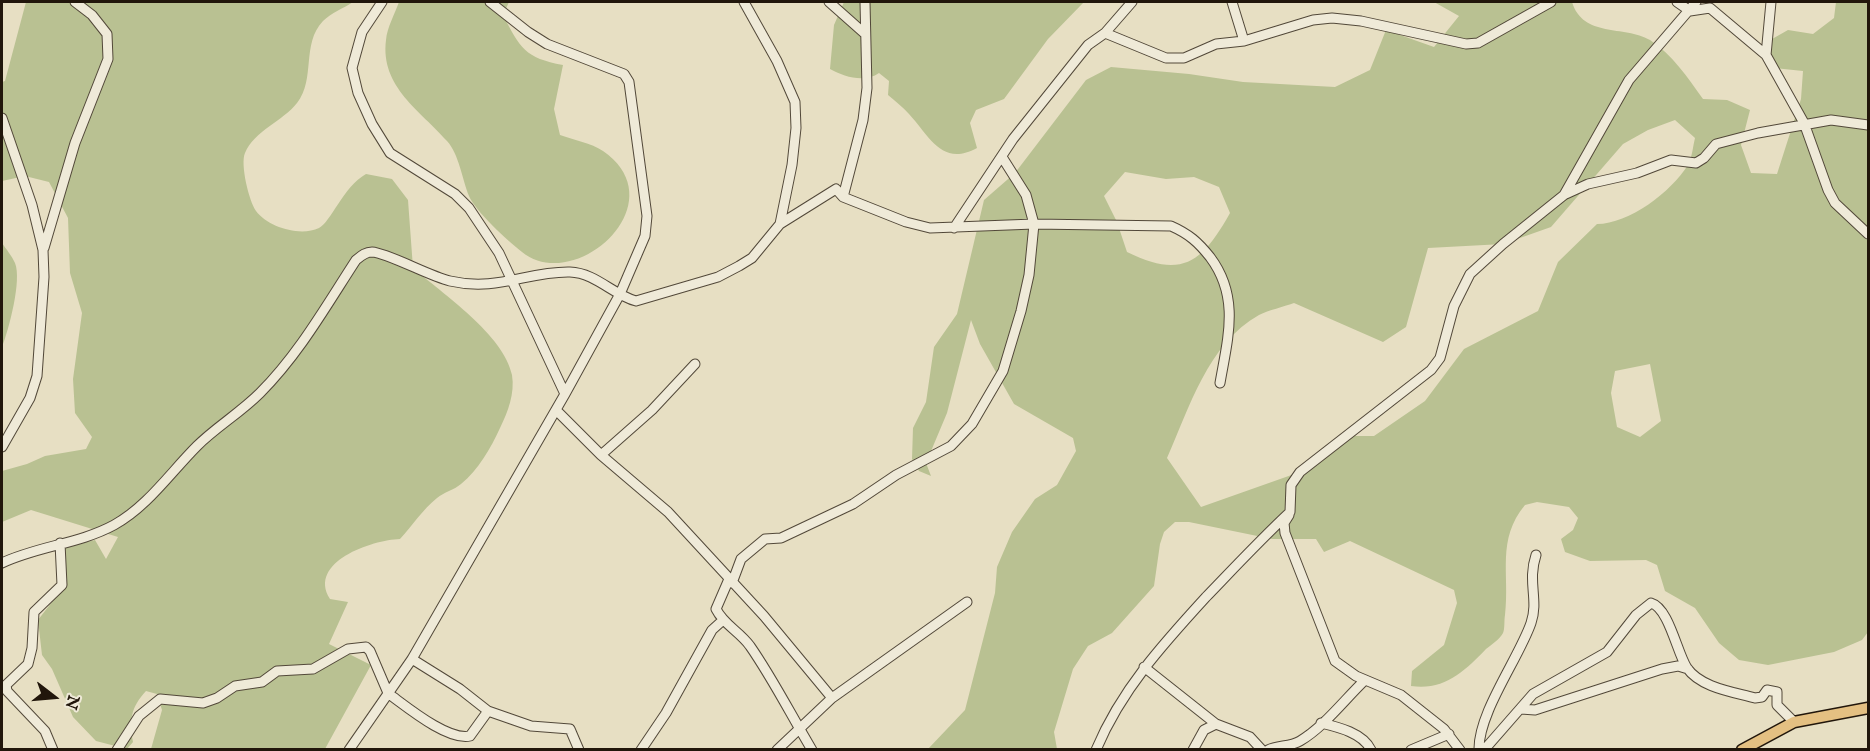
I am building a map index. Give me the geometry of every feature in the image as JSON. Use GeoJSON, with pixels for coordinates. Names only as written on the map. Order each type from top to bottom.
{"type":"FeatureCollection","features":[{"type":"Feature","properties":{"kind":"main road"},"geometry":{"type":"LineString","coordinates":[[1742,750],[1794,722],[1867,710]]}},
{"type":"Feature","properties":{"kind":"street"},"geometry":{"type":"LineString","coordinates":[[43,250],[75,143],[108,59],[107,34],[92,15],[75,2]]}},
{"type":"Feature","properties":{"kind":"street"},"geometry":{"type":"LineString","coordinates":[[382,2],[362,32],[352,61],[353,76],[363,104],[390,153],[455,194],[469,208],[499,253],[565,394]]}},
{"type":"Feature","properties":{"kind":"street"},"geometry":{"type":"LineString","coordinates":[[349,750],[412,659],[556,410],[620,294],[645,236],[647,216],[628,82],[624,74],[548,44],[528,32],[490,2]]}},
{"type":"Feature","properties":{"kind":"street"},"geometry":{"type":"LineString","coordinates":[[744,2],[777,61],[795,102],[796,128],[792,165],[780,224]]}},
{"type":"Feature","properties":{"kind":"street"},"geometry":{"type":"LineString","coordinates":[[830,2],[864,33]]}},
{"type":"Feature","properties":{"kind":"street"},"geometry":{"type":"LineString","coordinates":[[843,197],[863,120],[867,88],[865,2]]}},
{"type":"Feature","properties":{"kind":"street"},"geometry":{"type":"LineString","coordinates":[[954,228],[1013,139],[1088,45],[1105,33],[1132,2]]}},
{"type":"Feature","properties":{"kind":"street"},"geometry":{"type":"LineString","coordinates":[[1232,2],[1244,41]]}},
{"type":"Feature","properties":{"kind":"street"},"geometry":{"type":"LineString","coordinates":[[1105,33],[1176,60],[1216,44],[1244,41],[1312,20],[1332,18],[1361,21],[1466,44],[1478,43],[1551,2]]}},
{"type":"Feature","properties":{"kind":"street"},"geometry":{"type":"LineString","coordinates":[[1677,2],[1690,11],[1710,8],[1766,55],[1804,123],[1828,190],[1835,203],[1869,234]]}},
{"type":"Feature","properties":{"kind":"street"},"geometry":{"type":"LineString","coordinates":[[1564,195],[1629,80],[1696,2]]}},
{"type":"Feature","properties":{"kind":"street"},"geometry":{"type":"LineString","coordinates":[[1766,55],[1771,2]]}},
{"type":"Feature","properties":{"kind":"street"},"geometry":{"type":"LineString","coordinates":[[2,118],[32,205],[43,250],[43,318],[37,376],[30,398],[2,447]]}},
{"type":"Feature","properties":{"kind":"street"},"geometry":{"type":"LineString","coordinates":[[1460,750],[1449,734],[1401,695],[1348,672],[1335,661],[1285,533],[1284,523],[1290,512],[1291,485],[1300,472],[1431,370],[1440,358],[1454,306],[1470,274],[1564,195],[1588,184],[1637,173],[1671,160],[1696,163],[1719,142],[1804,123],[1831,120],[1869,125]]}},
{"type":"Feature","properties":{"kind":"street"},"geometry":{"type":"LineString","coordinates":[[812,750],[746,640],[722,621],[716,609],[741,559],[765,539],[781,538],[853,504],[896,475],[951,446],[972,424],[1002,370],[1011,347],[1029,275],[1034,224],[1026,195],[1002,157]]}},
{"type":"Feature","properties":{"kind":"street"},"geometry":{"type":"LineString","coordinates":[[2,563],[27,551],[104,530],[131,513],[198,445],[258,395],[302,344],[356,260],[363,254],[378,253],[428,275],[478,285],[570,272],[589,276],[636,302],[718,277],[752,258],[780,224],[836,189],[843,197],[913,224],[954,228],[1034,224],[1171,226],[1190,234],[1223,273],[1228,288],[1228,332],[1220,383]]}},
{"type":"Feature","properties":{"kind":"street"},"geometry":{"type":"LineString","coordinates":[[601,455],[652,410],[695,364]]}},
{"type":"Feature","properties":{"kind":"street"},"geometry":{"type":"LineString","coordinates":[[556,410],[601,455],[668,512],[764,616],[832,698]]}},
{"type":"Feature","properties":{"kind":"street"},"geometry":{"type":"LineString","coordinates":[[1096,750],[1123,697],[1144,667],[1262,538],[1290,512]]}},
{"type":"Feature","properties":{"kind":"street"},"geometry":{"type":"LineString","coordinates":[[53,750],[45,731],[7,691],[6,685],[28,664],[32,648],[34,612],[62,585],[60,543]]}},
{"type":"Feature","properties":{"kind":"street"},"geometry":{"type":"LineString","coordinates":[[1479,750],[1483,730],[1498,690],[1533,619],[1530,571],[1536,555]]}},
{"type":"Feature","properties":{"kind":"street"},"geometry":{"type":"LineString","coordinates":[[777,750],[832,698],[967,602]]}},
{"type":"Feature","properties":{"kind":"street"},"geometry":{"type":"LineString","coordinates":[[1484,750],[1533,694],[1607,652],[1636,615],[1651,603],[1655,604],[1663,614],[1688,669]]}},
{"type":"Feature","properties":{"kind":"street"},"geometry":{"type":"LineString","coordinates":[[641,750],[661,721],[711,630],[722,621]]}},
{"type":"Feature","properties":{"kind":"street"},"geometry":{"type":"LineString","coordinates":[[117,750],[139,716],[160,699],[203,703],[217,698],[235,686],[262,682],[277,671],[321,666],[348,649],[366,647],[370,651],[388,694],[426,720],[461,737],[470,736],[488,711]]}},
{"type":"Feature","properties":{"kind":"street"},"geometry":{"type":"LineString","coordinates":[[412,659],[460,689],[488,711],[531,726],[570,729],[579,750]]}},
{"type":"Feature","properties":{"kind":"street"},"geometry":{"type":"LineString","coordinates":[[1521,709],[1535,710],[1662,669],[1678,666],[1688,669],[1705,682],[1755,698],[1762,697],[1767,690],[1777,692],[1777,705],[1794,722]]}},
{"type":"Feature","properties":{"kind":"street"},"geometry":{"type":"LineString","coordinates":[[1144,667],[1216,724],[1250,737],[1262,750]]}},
{"type":"Feature","properties":{"kind":"street"},"geometry":{"type":"LineString","coordinates":[[1268,750],[1297,746],[1365,680]]}},
{"type":"Feature","properties":{"kind":"street"},"geometry":{"type":"LineString","coordinates":[[1321,723],[1344,729],[1365,741],[1371,750]]}},
{"type":"Feature","properties":{"kind":"street"},"geometry":{"type":"LineString","coordinates":[[1193,750],[1204,730],[1216,724]]}},
{"type":"Feature","properties":{"kind":"street"},"geometry":{"type":"LineString","coordinates":[[1411,750],[1449,734]]}},
{"type":"Feature","properties":{"kind":"green space"},"geometry":{"type":"Polygon","coordinates":[[[26,2],[353,2],[326,18],[316,30],[312,40],[303,94],[291,109],[255,138],[245,153],[244,174],[253,206],[261,217],[276,226],[294,231],[311,231],[324,224],[344,195],[366,174],[392,179],[408,200],[413,268],[471,316],[485,330],[507,360],[513,382],[510,402],[492,443],[473,472],[458,486],[432,502],[400,539],[388,540],[359,549],[335,564],[327,574],[325,586],[330,599],[348,602],[329,644],[371,665],[325,749],[151,749],[162,710],[157,694],[146,691],[132,714],[133,742],[127,749],[96,741],[73,717],[52,669],[42,655],[38,620],[62,589],[61,548],[95,540],[106,559],[118,537],[31,510],[2,522],[2,471],[45,456],[86,449],[92,437],[75,413],[73,379],[82,313],[70,273],[68,218],[49,182],[25,176],[2,181],[2,82],[5,81],[26,2]]]}},
{"type":"Feature","properties":{"kind":"green space"},"geometry":{"type":"Polygon","coordinates":[[[399,2],[509,2],[503,15],[514,36],[525,50],[540,59],[563,65],[554,109],[560,135],[603,151],[623,172],[629,195],[624,217],[610,237],[591,253],[568,262],[544,262],[522,252],[485,218],[473,203],[451,146],[404,97],[389,71],[386,40],[399,2]]]}},
{"type":"Feature","properties":{"kind":"green space"},"geometry":{"type":"Polygon","coordinates":[[[844,2],[1084,2],[1048,39],[1004,99],[976,110],[970,123],[977,148],[955,154],[938,147],[907,111],[888,95],[889,81],[879,73],[867,78],[854,78],[830,69],[834,25],[844,2]]]}},
{"type":"Feature","properties":{"kind":"green space"},"geometry":{"type":"Polygon","coordinates":[[[1434,2],[1572,2],[1577,13],[1585,21],[1595,26],[1650,40],[1673,59],[1703,99],[1727,100],[1750,110],[1741,145],[1751,173],[1777,174],[1801,99],[1803,71],[1774,68],[1758,47],[1788,30],[1813,34],[1834,18],[1836,2],[1868,2],[1868,632],[1862,640],[1834,652],[1768,665],[1739,660],[1719,643],[1695,608],[1665,591],[1657,565],[1646,560],[1590,561],[1565,552],[1561,539],[1573,530],[1578,518],[1569,507],[1537,502],[1525,505],[1510,531],[1507,544],[1506,600],[1502,635],[1453,678],[1434,685],[1411,686],[1412,671],[1444,645],[1457,603],[1454,590],[1350,541],[1324,552],[1316,539],[1272,539],[1189,522],[1175,522],[1164,532],[1160,544],[1154,586],[1112,633],[1088,646],[1073,669],[1054,732],[1057,749],[928,749],[965,710],[995,593],[997,567],[1012,532],[1035,499],[1057,485],[1076,451],[1073,438],[1014,404],[980,344],[971,320],[947,413],[926,463],[931,476],[919,471],[912,459],[913,428],[926,402],[934,347],[957,314],[984,200],[1015,173],[1086,80],[1111,67],[1189,74],[1243,82],[1335,87],[1370,70],[1386,30],[1434,47],[1459,16],[1434,2]],[[1675,120],[1648,130],[1623,144],[1551,227],[1503,244],[1428,248],[1406,327],[1383,342],[1294,303],[1259,315],[1241,327],[1226,342],[1202,379],[1167,458],[1201,507],[1300,472],[1348,436],[1374,436],[1425,401],[1464,349],[1538,311],[1558,262],[1597,224],[1622,219],[1648,205],[1671,186],[1688,165],[1695,138],[1675,120]],[[1125,172],[1104,196],[1117,222],[1127,252],[1146,260],[1176,265],[1189,261],[1210,244],[1230,213],[1219,187],[1194,177],[1166,179],[1125,172]],[[1650,364],[1615,371],[1611,393],[1617,427],[1640,437],[1661,421],[1650,364]]]}},
{"type":"Feature","properties":{"kind":"green space"},"geometry":{"type":"Polygon","coordinates":[[[2,243],[15,263],[17,281],[11,317],[2,347],[2,243]]]}}]}
